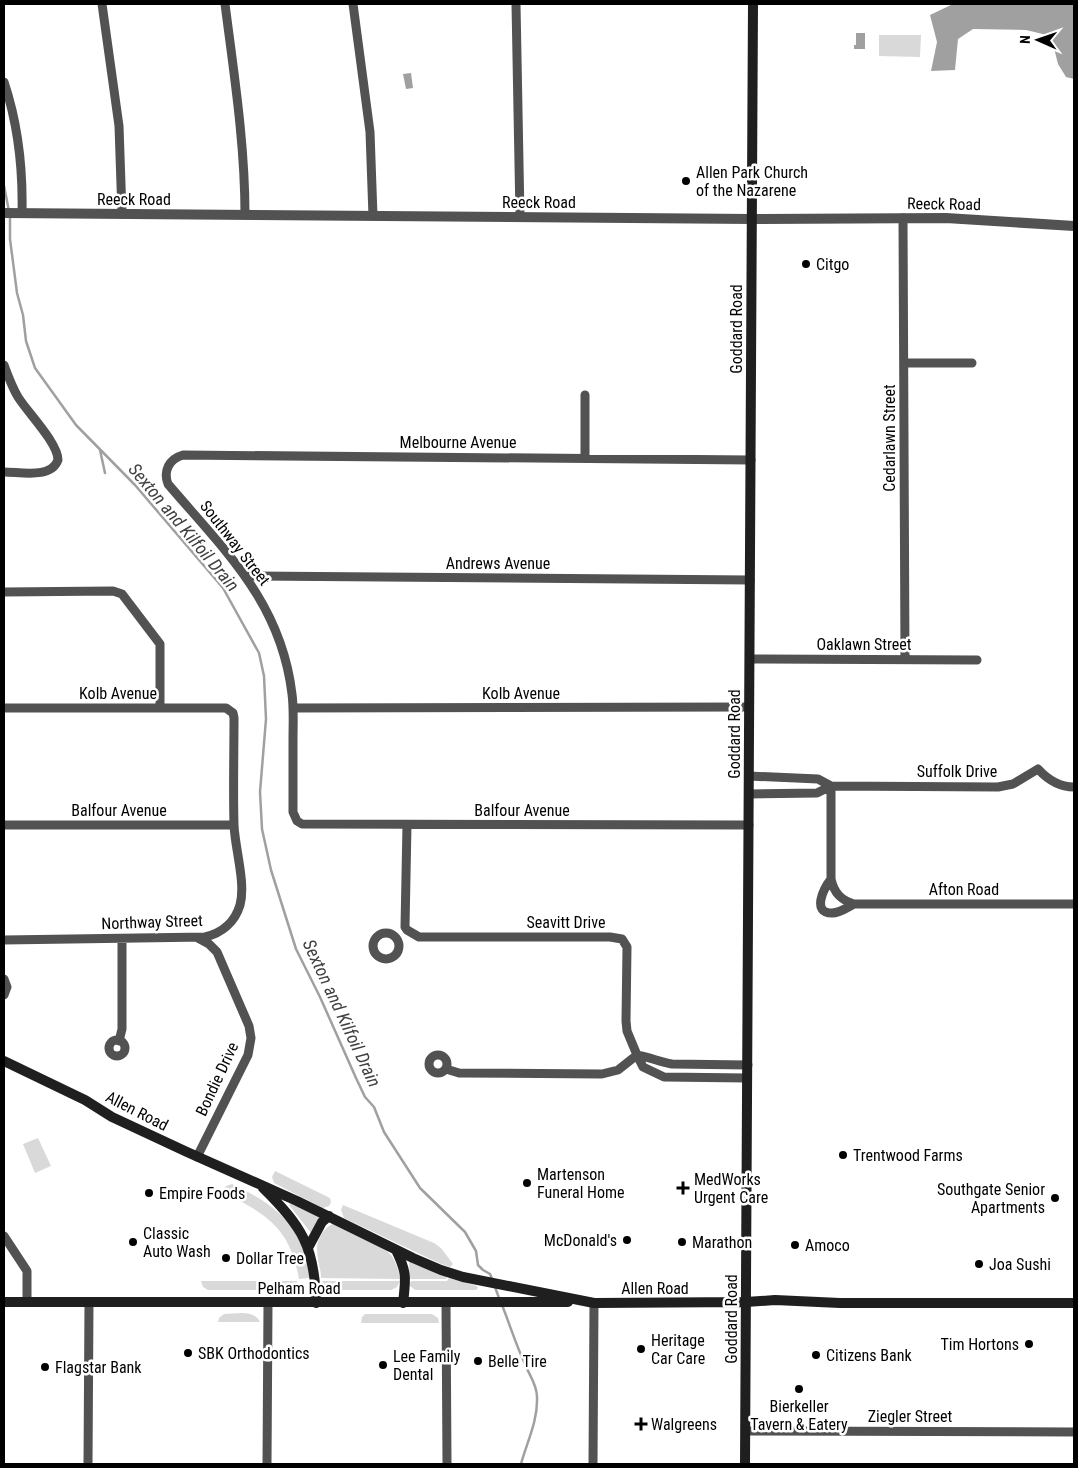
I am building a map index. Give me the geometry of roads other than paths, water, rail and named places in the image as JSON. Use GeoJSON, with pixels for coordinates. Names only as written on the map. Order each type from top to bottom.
{"type":"FeatureCollection","features":[{"type":"Feature","properties":{"kind":"main road","name":"Goddard Road"},"geometry":{"type":"LineString","coordinates":[[745,1464],[753,4]]}},
{"type":"Feature","properties":{"kind":"main road","name":"Allen Road"},"geometry":{"type":"LineString","coordinates":[[4,1060],[85,1100],[112,1117],[329,1216],[396,1250],[441,1270],[481,1280],[594,1303],[746,1302],[775,1300],[840,1303],[1074,1303]]}},
{"type":"Feature","properties":{"kind":"main road","name":"Allen Road"},"geometry":{"type":"LineString","coordinates":[[259,1184],[286,1210],[300,1230],[308,1248],[316,1278],[316,1303]]}},
{"type":"Feature","properties":{"kind":"main road"},"geometry":{"type":"LineString","coordinates":[[308,1248],[322,1222],[329,1216]]}},
{"type":"Feature","properties":{"kind":"main road"},"geometry":{"type":"LineString","coordinates":[[396,1250],[404,1266],[406,1276],[403,1303]]}},
{"type":"Feature","properties":{"kind":"main road","name":"Pelham Road"},"geometry":{"type":"LineString","coordinates":[[4,1302],[594,1303]]}},
{"type":"Feature","properties":{"kind":"street"},"geometry":{"type":"LineString","coordinates":[[102,4],[118,126],[122,214]]}},
{"type":"Feature","properties":{"kind":"street"},"geometry":{"type":"LineString","coordinates":[[225,4],[242,135],[245,215]]}},
{"type":"Feature","properties":{"kind":"street"},"geometry":{"type":"LineString","coordinates":[[353,4],[370,132],[373,216]]}},
{"type":"Feature","properties":{"kind":"street"},"geometry":{"type":"LineString","coordinates":[[516,4],[520,217]]}},
{"type":"Feature","properties":{"kind":"street"},"geometry":{"type":"LineString","coordinates":[[4,82],[14,118],[18,142],[20,213]]}},
{"type":"Feature","properties":{"kind":"street","name":"Reeck Road"},"geometry":{"type":"LineString","coordinates":[[4,213],[752,219],[903,218],[985,219],[1074,226]]}},
{"type":"Feature","properties":{"kind":"street","name":"Cedarlawn Street"},"geometry":{"type":"LineString","coordinates":[[903,218],[905,659]]}},
{"type":"Feature","properties":{"kind":"street"},"geometry":{"type":"LineString","coordinates":[[904,363],[972,363]]}},
{"type":"Feature","properties":{"kind":"street"},"geometry":{"type":"LineString","coordinates":[[4,364],[18,397],[58,453],[56,464],[49,471],[4,472]]}},
{"type":"Feature","properties":{"kind":"street"},"geometry":{"type":"LineString","coordinates":[[585,395],[585,458]]}},
{"type":"Feature","properties":{"kind":"street","name":"Melbourne Avenue"},"geometry":{"type":"LineString","coordinates":[[169,464],[175,458],[183,455],[751,460]]}},
{"type":"Feature","properties":{"kind":"street","name":"Southway Street"},"geometry":{"type":"LineString","coordinates":[[169,464],[166,472],[168,484],[246,576],[265,607],[279,640],[289,675],[293,708],[292,812],[297,821]]}},
{"type":"Feature","properties":{"kind":"street","name":"Andrews Avenue"},"geometry":{"type":"LineString","coordinates":[[246,576],[750,580]]}},
{"type":"Feature","properties":{"kind":"street"},"geometry":{"type":"LineString","coordinates":[[4,592],[113,591],[122,594],[160,644],[160,708]]}},
{"type":"Feature","properties":{"kind":"street","name":"Oaklawn Street"},"geometry":{"type":"LineString","coordinates":[[750,659],[978,660]]}},
{"type":"Feature","properties":{"kind":"street","name":"Kolb Avenue"},"geometry":{"type":"LineString","coordinates":[[293,708],[749,707]]}},
{"type":"Feature","properties":{"kind":"street","name":"Kolb Avenue"},"geometry":{"type":"LineString","coordinates":[[4,708],[226,708],[231,711]]}},
{"type":"Feature","properties":{"kind":"street","name":"Northway Street"},"geometry":{"type":"LineString","coordinates":[[4,940],[198,938],[221,931],[234,917],[240,904],[242,886],[234,825],[234,718],[231,711]]}},
{"type":"Feature","properties":{"kind":"street","name":"Suffolk Drive"},"geometry":{"type":"LineString","coordinates":[[749,776],[818,780],[831,786],[998,787],[1013,784],[1038,769],[1052,782],[1074,787]]}},
{"type":"Feature","properties":{"kind":"street"},"geometry":{"type":"LineString","coordinates":[[831,786],[831,879]]}},
{"type":"Feature","properties":{"kind":"street","name":"Suffolk Drive"},"geometry":{"type":"LineString","coordinates":[[749,794],[817,793],[831,786]]}},
{"type":"Feature","properties":{"kind":"street","name":"Balfour Avenue"},"geometry":{"type":"LineString","coordinates":[[297,821],[307,825],[749,824]]}},
{"type":"Feature","properties":{"kind":"street","name":"Balfour Avenue"},"geometry":{"type":"LineString","coordinates":[[4,826],[234,825]]}},
{"type":"Feature","properties":{"kind":"street"},"geometry":{"type":"LineString","coordinates":[[396,939],[408,930],[405,927],[407,825]]}},
{"type":"Feature","properties":{"kind":"street","name":"Afton Road"},"geometry":{"type":"LineString","coordinates":[[831,879],[834,890],[838,895],[854,904],[1074,904]]}},
{"type":"Feature","properties":{"kind":"street","name":"Afton Road"},"geometry":{"type":"LineString","coordinates":[[831,879],[820,898],[821,906],[826,912],[833,913],[854,904]]}},
{"type":"Feature","properties":{"kind":"street","name":"Seavitt Drive"},"geometry":{"type":"LineString","coordinates":[[408,930],[419,937],[610,937],[622,939],[627,951],[627,1031],[637,1055]]}},
{"type":"Feature","properties":{"kind":"street","name":"Bondie Drive"},"geometry":{"type":"LineString","coordinates":[[198,938],[209,944],[217,952],[249,1026],[251,1038],[248,1055],[198,1157]]}},
{"type":"Feature","properties":{"kind":"street"},"geometry":{"type":"LineString","coordinates":[[119,1041],[122,1029],[122,939]]}},
{"type":"Feature","properties":{"kind":"street"},"geometry":{"type":"LineString","coordinates":[[4,980],[7,987],[4,995]]}},
{"type":"Feature","properties":{"kind":"street"},"geometry":{"type":"LineString","coordinates":[[446,1069],[459,1073],[602,1074],[618,1070],[637,1055],[648,1056],[672,1064],[748,1065]]}},
{"type":"Feature","properties":{"kind":"street"},"geometry":{"type":"LineString","coordinates":[[637,1055],[643,1067],[664,1077],[747,1078]]}},
{"type":"Feature","properties":{"kind":"street"},"geometry":{"type":"LineString","coordinates":[[4,1236],[27,1270],[27,1302]]}},
{"type":"Feature","properties":{"kind":"street"},"geometry":{"type":"LineString","coordinates":[[88,1464],[89,1302]]}},
{"type":"Feature","properties":{"kind":"street"},"geometry":{"type":"LineString","coordinates":[[446,1302],[447,1464]]}},
{"type":"Feature","properties":{"kind":"street"},"geometry":{"type":"LineString","coordinates":[[267,1464],[268,1303]]}},
{"type":"Feature","properties":{"kind":"street"},"geometry":{"type":"LineString","coordinates":[[593,1464],[594,1303]]}},
{"type":"Feature","properties":{"kind":"street","name":"Ziegler Street"},"geometry":{"type":"LineString","coordinates":[[746,1430],[1074,1432]]}},
{"type":"Feature","properties":{"kind":"waterway","name":"Sexton and Kilfoil Drain"},"geometry":{"type":"LineString","coordinates":[[4,186],[9,211]]}},
{"type":"Feature","properties":{"kind":"waterway","name":"Sexton and Kilfoil Drain"},"geometry":{"type":"LineString","coordinates":[[10,217],[10,239],[17,293],[23,315],[26,341],[35,368],[76,425],[135,485],[223,588],[259,653],[264,676],[266,719],[260,792],[262,829],[271,870],[296,949],[365,1097],[374,1107],[384,1132],[420,1188],[465,1232],[476,1251],[478,1265],[490,1274],[492,1279]]}},
{"type":"Feature","properties":{"kind":"waterway"},"geometry":{"type":"LineString","coordinates":[[100,450],[105,473]]}},
{"type":"Feature","properties":{"kind":"waterway","name":"Sexton and Kilfoil Drain"},"geometry":{"type":"LineString","coordinates":[[495,1287],[499,1298]]}},
{"type":"Feature","properties":{"kind":"waterway","name":"Sexton and Kilfoil Drain"},"geometry":{"type":"LineString","coordinates":[[502,1305],[537,1392],[534,1423],[521,1464]]}},
{"type":"Feature","properties":{"kind":"place","name":"Allen Park Church of the Nazarene"},"geometry":{"type":"Point","coordinates":[686,181]}},
{"type":"Feature","properties":{"kind":"place","name":"Citgo"},"geometry":{"type":"Point","coordinates":[806,264]}},
{"type":"Feature","properties":{"kind":"place","name":"Trentwood Farms"},"geometry":{"type":"Point","coordinates":[843,1155]}},
{"type":"Feature","properties":{"kind":"place","name":"Martenson Funeral Home"},"geometry":{"type":"Point","coordinates":[527,1183]}},
{"type":"Feature","properties":{"kind":"place","name":"MedWorks Urgent Care"},"geometry":{"type":"Point","coordinates":[683,1188]}},
{"type":"Feature","properties":{"kind":"place","name":"Empire Foods"},"geometry":{"type":"Point","coordinates":[149,1193]}},
{"type":"Feature","properties":{"kind":"place","name":"Southgate Senior Apartments"},"geometry":{"type":"Point","coordinates":[1055,1198]}},
{"type":"Feature","properties":{"kind":"place","name":"McDonald's"},"geometry":{"type":"Point","coordinates":[627,1240]}},
{"type":"Feature","properties":{"kind":"place","name":"Classic Auto Wash"},"geometry":{"type":"Point","coordinates":[133,1242]}},
{"type":"Feature","properties":{"kind":"place","name":"Marathon"},"geometry":{"type":"Point","coordinates":[682,1242]}},
{"type":"Feature","properties":{"kind":"place","name":"Amoco"},"geometry":{"type":"Point","coordinates":[795,1245]}},
{"type":"Feature","properties":{"kind":"place","name":"Dollar Tree"},"geometry":{"type":"Point","coordinates":[226,1258]}},
{"type":"Feature","properties":{"kind":"place","name":"Joa Sushi"},"geometry":{"type":"Point","coordinates":[979,1264]}},
{"type":"Feature","properties":{"kind":"place","name":"Tim Hortons"},"geometry":{"type":"Point","coordinates":[1029,1344]}},
{"type":"Feature","properties":{"kind":"place","name":"Heritage Car Care"},"geometry":{"type":"Point","coordinates":[641,1349]}},
{"type":"Feature","properties":{"kind":"place","name":"SBK Orthodontics"},"geometry":{"type":"Point","coordinates":[188,1353]}},
{"type":"Feature","properties":{"kind":"place","name":"Citizens Bank"},"geometry":{"type":"Point","coordinates":[816,1355]}},
{"type":"Feature","properties":{"kind":"place","name":"Belle Tire"},"geometry":{"type":"Point","coordinates":[478,1361]}},
{"type":"Feature","properties":{"kind":"place","name":"Lee Family Dental"},"geometry":{"type":"Point","coordinates":[383,1365]}},
{"type":"Feature","properties":{"kind":"place","name":"Flagstar Bank"},"geometry":{"type":"Point","coordinates":[45,1367]}},
{"type":"Feature","properties":{"kind":"place","name":"Bierkeller Tavern & Eatery"},"geometry":{"type":"Point","coordinates":[799,1389]}},
{"type":"Feature","properties":{"kind":"place","name":"Walgreens"},"geometry":{"type":"Point","coordinates":[641,1424]}}]}
